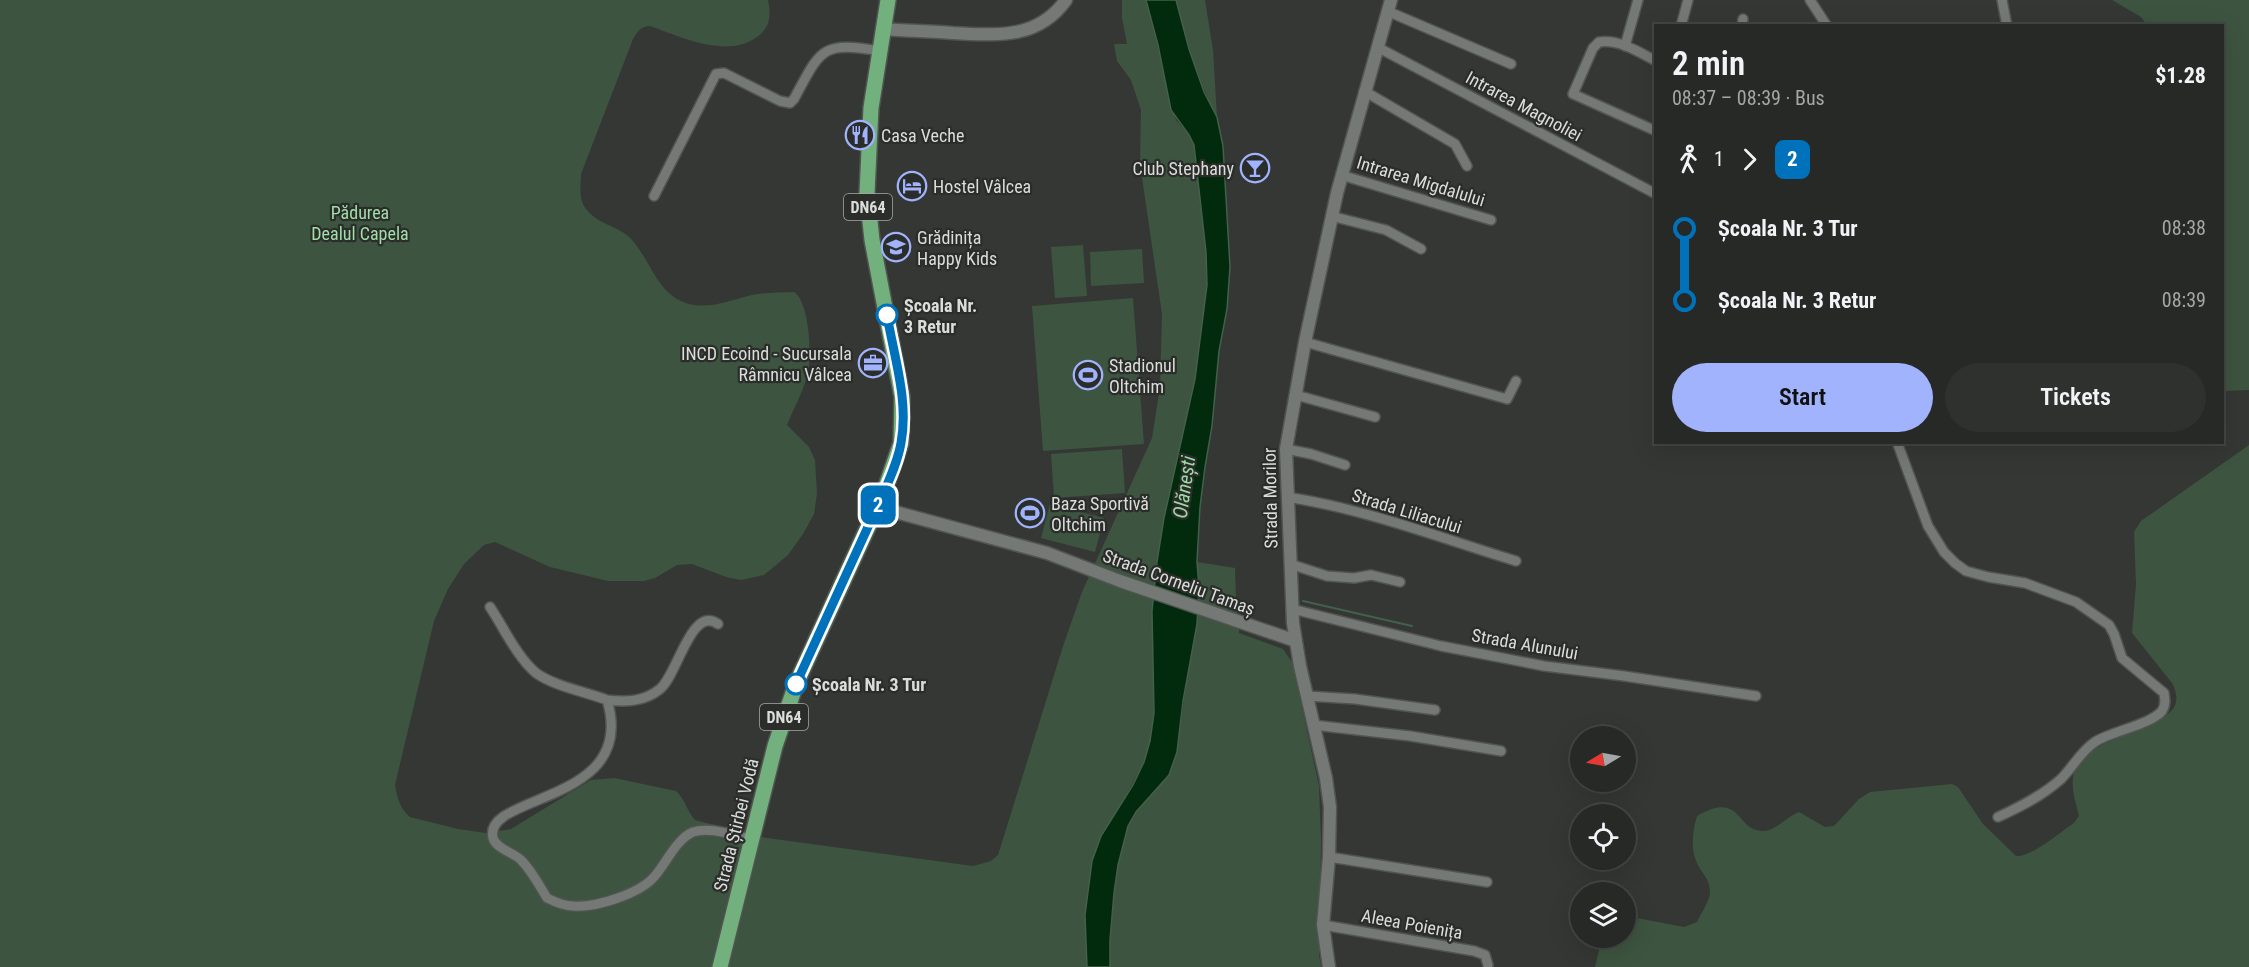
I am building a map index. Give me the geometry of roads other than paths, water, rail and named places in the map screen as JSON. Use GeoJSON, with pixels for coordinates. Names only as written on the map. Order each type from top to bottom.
{"type":"FeatureCollection","features":[{"type":"Feature","properties":{"kind":"main road","name":"Strada Știrbei Vodă"},"geometry":{"type":"LineString","coordinates":[[720,967],[775,746],[789,702],[878,507],[897,459],[901,442],[903,410],[872,240],[868,201],[869,138],[888,0]]}},
{"type":"Feature","properties":{"kind":"street"},"geometry":{"type":"LineString","coordinates":[[884,29],[980,34],[1017,33],[1044,22],[1066,0]]}},
{"type":"Feature","properties":{"kind":"street"},"geometry":{"type":"LineString","coordinates":[[1626,46],[1638,0]]}},
{"type":"Feature","properties":{"kind":"street"},"geometry":{"type":"LineString","coordinates":[[1682,24],[1688,0]]}},
{"type":"Feature","properties":{"kind":"street"},"geometry":{"type":"LineString","coordinates":[[1810,0],[1826,24]]}},
{"type":"Feature","properties":{"kind":"street"},"geometry":{"type":"LineString","coordinates":[[2002,0],[2007,24]]}},
{"type":"Feature","properties":{"kind":"street"},"geometry":{"type":"LineString","coordinates":[[1389,6],[1511,64]]}},
{"type":"Feature","properties":{"kind":"street","name":"Strada Morilor"},"geometry":{"type":"LineString","coordinates":[[1329,967],[1323,925],[1329,857],[1329,797],[1296,641],[1292,609],[1286,449],[1305,342],[1341,175],[1389,6]]}},
{"type":"Feature","properties":{"kind":"street"},"geometry":{"type":"LineString","coordinates":[[1654,60],[1626,46],[1609,41],[1599,42],[1593,48],[1573,94],[1654,130]]}},
{"type":"Feature","properties":{"kind":"street"},"geometry":{"type":"LineString","coordinates":[[654,196],[716,74],[724,73],[780,101],[790,103],[811,68],[823,54],[832,48],[854,47],[880,51]]}},
{"type":"Feature","properties":{"kind":"street","name":"Intrarea Magnoliei"},"geometry":{"type":"LineString","coordinates":[[1377,47],[1654,193]]}},
{"type":"Feature","properties":{"kind":"street"},"geometry":{"type":"LineString","coordinates":[[1364,91],[1455,144],[1467,166]]}},
{"type":"Feature","properties":{"kind":"street","name":"Intrarea Migdalului"},"geometry":{"type":"LineString","coordinates":[[1341,175],[1491,220]]}},
{"type":"Feature","properties":{"kind":"street"},"geometry":{"type":"LineString","coordinates":[[1332,216],[1386,230],[1421,249]]}},
{"type":"Feature","properties":{"kind":"street"},"geometry":{"type":"LineString","coordinates":[[1305,342],[1506,399],[1516,381]]}},
{"type":"Feature","properties":{"kind":"street"},"geometry":{"type":"LineString","coordinates":[[1296,395],[1376,417]]}},
{"type":"Feature","properties":{"kind":"street"},"geometry":{"type":"LineString","coordinates":[[1898,444],[1928,526],[1944,552],[1955,563],[1966,571],[2025,583],[2076,602],[2109,625],[2122,658],[2164,693],[2162,711],[2143,722],[2095,742],[2054,785],[2038,797],[1998,817]]}},
{"type":"Feature","properties":{"kind":"street"},"geometry":{"type":"LineString","coordinates":[[1286,449],[1345,465]]}},
{"type":"Feature","properties":{"kind":"street","name":"Strada Liliacului"},"geometry":{"type":"LineString","coordinates":[[1287,496],[1375,518],[1516,561]]}},
{"type":"Feature","properties":{"kind":"street","name":"Strada Corneliu Tamaș"},"geometry":{"type":"LineString","coordinates":[[878,507],[1047,553],[1223,618],[1296,641]]}},
{"type":"Feature","properties":{"kind":"street"},"geometry":{"type":"LineString","coordinates":[[1290,564],[1327,576],[1354,578],[1371,575],[1400,582]]}},
{"type":"Feature","properties":{"kind":"street"},"geometry":{"type":"LineString","coordinates":[[490,607],[535,672],[549,680],[607,700],[627,702],[659,690],[669,680],[695,626],[704,619],[718,624]]}},
{"type":"Feature","properties":{"kind":"street","name":"Strada Alunului"},"geometry":{"type":"LineString","coordinates":[[1292,609],[1441,646],[1544,666],[1756,696]]}},
{"type":"Feature","properties":{"kind":"street"},"geometry":{"type":"LineString","coordinates":[[1307,696],[1355,699],[1435,710]]}},
{"type":"Feature","properties":{"kind":"street"},"geometry":{"type":"LineString","coordinates":[[607,700],[611,718],[610,741],[600,764],[587,776],[514,811],[494,826],[492,834],[497,845],[520,859],[547,897],[574,907],[622,897],[638,891],[654,877],[680,842],[695,832],[713,831],[752,839]]}},
{"type":"Feature","properties":{"kind":"street"},"geometry":{"type":"LineString","coordinates":[[1313,724],[1410,736],[1501,751]]}},
{"type":"Feature","properties":{"kind":"street"},"geometry":{"type":"LineString","coordinates":[[1329,857],[1487,882]]}},
{"type":"Feature","properties":{"kind":"street","name":"Aleea Poienița"},"geometry":{"type":"LineString","coordinates":[[1323,925],[1474,951],[1485,955],[1488,965]]}},
{"type":"Feature","properties":{"kind":"water","name":"Olănești"},"geometry":{"type":"Polygon","coordinates":[[[1146,0],[1176,0],[1189,49],[1204,92],[1217,117],[1223,146],[1230,267],[1227,309],[1219,351],[1212,426],[1200,507],[1197,624],[1183,701],[1177,752],[1169,775],[1136,812],[1128,826],[1118,865],[1114,893],[1110,967],[1087,967],[1085,915],[1092,861],[1101,836],[1133,785],[1144,762],[1150,741],[1154,713],[1152,611],[1157,562],[1164,518],[1195,379],[1207,285],[1206,252],[1194,145],[1171,110],[1146,0]]]}},
{"type":"Feature","properties":{"kind":"waterway"},"geometry":{"type":"LineString","coordinates":[[1303,601],[1412,626]]}},
{"type":"Feature","properties":{"kind":"place","name":"Casa Veche"},"geometry":{"type":"Point","coordinates":[860,135]}},
{"type":"Feature","properties":{"kind":"place","name":"Club Stephany"},"geometry":{"type":"Point","coordinates":[1255,168]}},
{"type":"Feature","properties":{"kind":"place","name":"Hostel Vâlcea"},"geometry":{"type":"Point","coordinates":[912,186]}},
{"type":"Feature","properties":{"kind":"place","name":"Grădinița Happy Kids"},"geometry":{"type":"Point","coordinates":[896,247]}},
{"type":"Feature","properties":{"kind":"place","name":"Școala Nr. 3 Retur"},"geometry":{"type":"Point","coordinates":[887,315]}},
{"type":"Feature","properties":{"kind":"place","name":"INCD Ecoind - Sucursala Râmnicu Vâlcea"},"geometry":{"type":"Point","coordinates":[873,363]}},
{"type":"Feature","properties":{"kind":"place","name":"Stadionul Oltchim"},"geometry":{"type":"Point","coordinates":[1088,375]}},
{"type":"Feature","properties":{"kind":"place","name":"Baza Sportivă Oltchim"},"geometry":{"type":"Point","coordinates":[1030,513]}},
{"type":"Feature","properties":{"kind":"place","name":"Școala Nr. 3 Tur"},"geometry":{"type":"Point","coordinates":[796,684]}},
{"type":"Feature","properties":{"kind":"park label","name":"Pădurea Dealul Capela"},"geometry":{"type":"Point","coordinates":[360,222]}}]}
